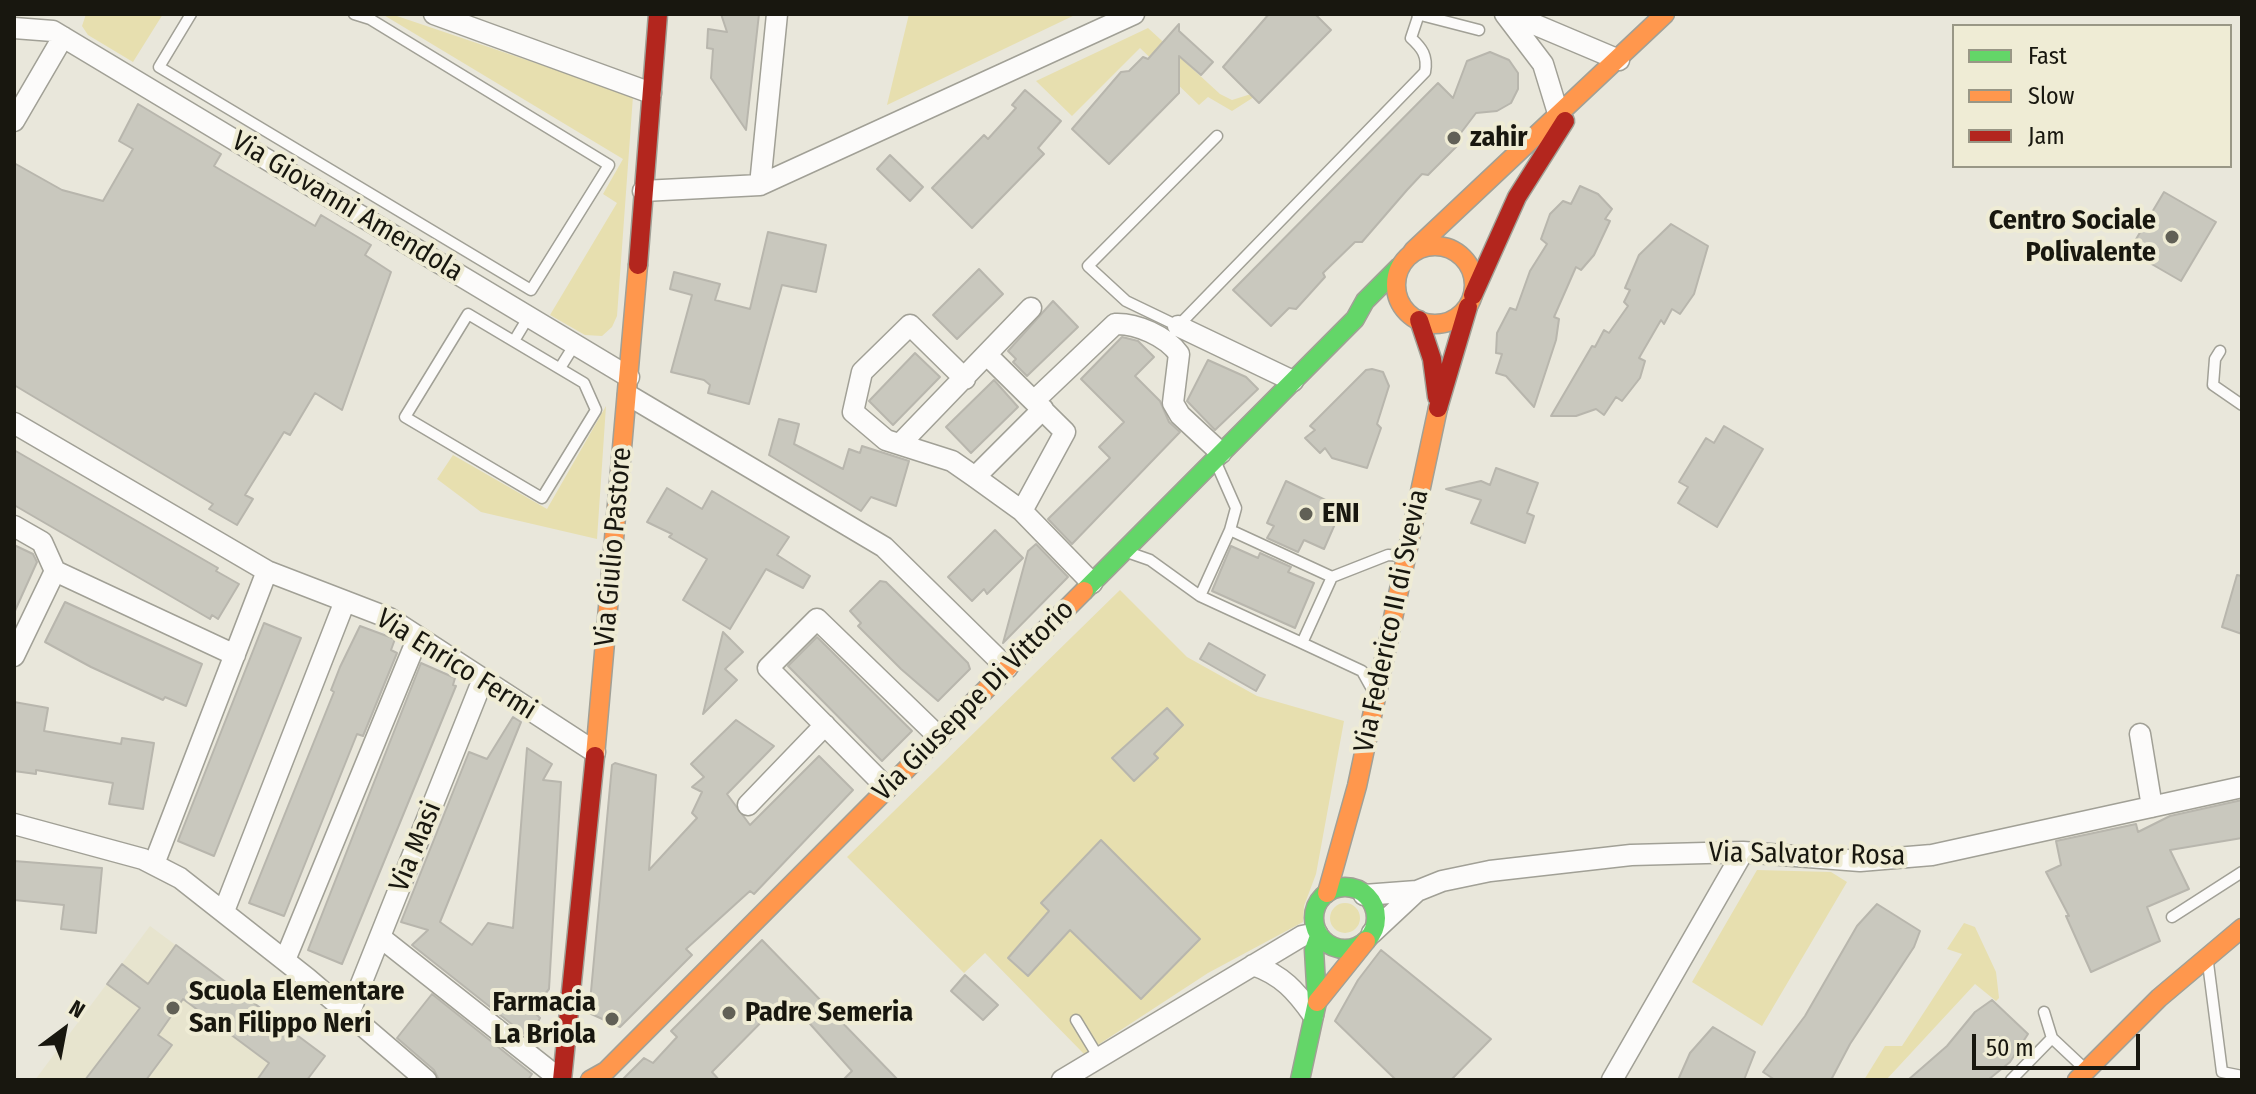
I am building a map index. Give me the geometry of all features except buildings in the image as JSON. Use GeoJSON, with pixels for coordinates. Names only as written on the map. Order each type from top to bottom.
{"type":"FeatureCollection","features":[{"type":"Feature","properties":{"kind":"main road","name":"Via Giulio Pastore"},"geometry":{"type":"LineString","coordinates":[[562,1080],[629,386],[658,14]]}},
{"type":"Feature","properties":{"kind":"main road","name":"Via Federico II di Svevia"},"geometry":{"type":"LineString","coordinates":[[1413,251],[1558,113],[1591,87],[1665,14]]}},
{"type":"Feature","properties":{"kind":"main road","name":"Via Federico II di Svevia"},"geometry":{"type":"LineString","coordinates":[[1327,893],[1332,868],[1346,831],[1437,411],[1470,301],[1517,197],[1591,87]]}},
{"type":"Feature","properties":{"kind":"main road"},"geometry":{"type":"LineString","coordinates":[[1355,319],[1395,313],[1415,317],[1448,322],[1470,301],[1474,279],[1466,262],[1443,246],[1429,245],[1413,251],[1399,267],[1397,295],[1415,317]]}},
{"type":"Feature","properties":{"kind":"main road","name":"Via Giuseppe Di Vittorio"},"geometry":{"type":"LineString","coordinates":[[590,1080],[606,1071],[1355,319],[1365,301],[1399,267]]}},
{"type":"Feature","properties":{"kind":"main road","name":"Via Federico II di Svevia"},"geometry":{"type":"LineString","coordinates":[[1415,317],[1432,359],[1437,411]]}},
{"type":"Feature","properties":{"kind":"main road"},"geometry":{"type":"LineString","coordinates":[[1315,1008],[1369,937],[1375,913],[1362,893],[1346,831]]}},
{"type":"Feature","properties":{"kind":"main road"},"geometry":{"type":"LineString","coordinates":[[1300,1080],[1315,1008],[1314,950],[1318,934],[1314,915],[1327,893],[1343,888],[1362,893]]}},
{"type":"Feature","properties":{"kind":"main road"},"geometry":{"type":"LineString","coordinates":[[2082,1075],[2138,1017],[2242,928]]}},
{"type":"Feature","properties":{"kind":"main road"},"geometry":{"type":"LineString","coordinates":[[1318,934],[1338,949],[1353,948],[1369,937]]}},
{"type":"Feature","properties":{"kind":"street"},"geometry":{"type":"LineString","coordinates":[[434,14],[651,93]]}},
{"type":"Feature","properties":{"kind":"street"},"geometry":{"type":"LineString","coordinates":[[760,185],[777,14]]}},
{"type":"Feature","properties":{"kind":"street"},"geometry":{"type":"LineString","coordinates":[[643,191],[760,185],[1134,14]]}},
{"type":"Feature","properties":{"kind":"street"},"geometry":{"type":"LineString","coordinates":[[1507,14],[1619,60]]}},
{"type":"Feature","properties":{"kind":"street"},"geometry":{"type":"LineString","coordinates":[[1507,14],[1543,64],[1558,113]]}},
{"type":"Feature","properties":{"kind":"street"},"geometry":{"type":"LineString","coordinates":[[14,28],[60,27],[14,121]]}},
{"type":"Feature","properties":{"kind":"street","name":"Via Giovanni Amendola"},"geometry":{"type":"LineString","coordinates":[[60,27],[239,143],[575,344],[629,386],[884,547],[1007,668]]}},
{"type":"Feature","properties":{"kind":"street"},"geometry":{"type":"LineString","coordinates":[[900,444],[1031,308]]}},
{"type":"Feature","properties":{"kind":"street"},"geometry":{"type":"LineString","coordinates":[[975,477],[1115,324],[1131,323],[1174,346],[1179,354],[1179,369],[1173,403],[1180,415],[1218,456]]}},
{"type":"Feature","properties":{"kind":"street"},"geometry":{"type":"LineString","coordinates":[[965,379],[910,325],[862,372],[853,412],[886,440],[952,461],[975,477],[1022,511],[1092,583]]}},
{"type":"Feature","properties":{"kind":"street"},"geometry":{"type":"LineString","coordinates":[[1178,326],[1293,381]]}},
{"type":"Feature","properties":{"kind":"street"},"geometry":{"type":"LineString","coordinates":[[987,355],[1065,432],[1022,511]]}},
{"type":"Feature","properties":{"kind":"street","name":"Via Enrico Fermi"},"geometry":{"type":"LineString","coordinates":[[14,423],[267,571],[389,618],[595,752]]}},
{"type":"Feature","properties":{"kind":"street"},"geometry":{"type":"LineString","coordinates":[[14,526],[42,542],[55,571],[235,655]]}},
{"type":"Feature","properties":{"kind":"street"},"geometry":{"type":"LineString","coordinates":[[14,656],[55,571]]}},
{"type":"Feature","properties":{"kind":"street"},"geometry":{"type":"LineString","coordinates":[[154,864],[267,571]]}},
{"type":"Feature","properties":{"kind":"street"},"geometry":{"type":"LineString","coordinates":[[224,911],[345,601]]}},
{"type":"Feature","properties":{"kind":"street"},"geometry":{"type":"LineString","coordinates":[[887,788],[768,668],[817,619],[939,737]]}},
{"type":"Feature","properties":{"kind":"street"},"geometry":{"type":"LineString","coordinates":[[285,960],[418,637]]}},
{"type":"Feature","properties":{"kind":"street","name":"Via Masi"},"geometry":{"type":"LineString","coordinates":[[349,1014],[483,679]]}},
{"type":"Feature","properties":{"kind":"street"},"geometry":{"type":"LineString","coordinates":[[748,805],[825,725]]}},
{"type":"Feature","properties":{"kind":"street"},"geometry":{"type":"LineString","coordinates":[[2140,734],[2152,807]]}},
{"type":"Feature","properties":{"kind":"street","name":"Via Salvator Rosa"},"geometry":{"type":"LineString","coordinates":[[1417,891],[1461,876],[1631,855],[1743,852],[1860,861],[1932,855],[2242,787]]}},
{"type":"Feature","properties":{"kind":"street"},"geometry":{"type":"LineString","coordinates":[[14,824],[154,864],[180,878],[285,960],[426,1080]]}},
{"type":"Feature","properties":{"kind":"street"},"geometry":{"type":"LineString","coordinates":[[1612,1080],[1743,852]]}},
{"type":"Feature","properties":{"kind":"street"},"geometry":{"type":"LineString","coordinates":[[1362,893],[1417,891]]}},
{"type":"Feature","properties":{"kind":"street"},"geometry":{"type":"LineString","coordinates":[[1369,937],[1417,891]]}},
{"type":"Feature","properties":{"kind":"street"},"geometry":{"type":"LineString","coordinates":[[1062,1080],[1302,936],[1318,934]]}},
{"type":"Feature","properties":{"kind":"street"},"geometry":{"type":"LineString","coordinates":[[380,937],[562,1080]]}},
{"type":"Feature","properties":{"kind":"street"},"geometry":{"type":"LineString","coordinates":[[1253,965],[1274,972],[1315,1008]]}},
{"type":"Feature","properties":{"kind":"lane"},"geometry":{"type":"LineString","coordinates":[[191,14],[159,67],[531,290],[609,165],[370,19],[354,14]]}},
{"type":"Feature","properties":{"kind":"lane"},"geometry":{"type":"LineString","coordinates":[[1217,136],[1088,266],[1126,301],[1178,326],[1425,72],[1427,60],[1421,47],[1411,38],[1418,14],[1479,30]]}},
{"type":"Feature","properties":{"kind":"lane"},"geometry":{"type":"LineString","coordinates":[[239,143],[251,122]]}},
{"type":"Feature","properties":{"kind":"lane"},"geometry":{"type":"LineString","coordinates":[[287,172],[299,151]]}},
{"type":"Feature","properties":{"kind":"lane"},"geometry":{"type":"LineString","coordinates":[[381,227],[393,207]]}},
{"type":"Feature","properties":{"kind":"lane"},"geometry":{"type":"LineString","coordinates":[[426,255],[438,235]]}},
{"type":"Feature","properties":{"kind":"lane"},"geometry":{"type":"LineString","coordinates":[[468,314],[560,368],[584,383],[596,410],[542,498],[405,417],[468,314]]}},
{"type":"Feature","properties":{"kind":"lane"},"geometry":{"type":"LineString","coordinates":[[514,341],[529,316]]}},
{"type":"Feature","properties":{"kind":"lane"},"geometry":{"type":"LineString","coordinates":[[560,368],[575,344]]}},
{"type":"Feature","properties":{"kind":"lane"},"geometry":{"type":"LineString","coordinates":[[2220,351],[2215,359],[2213,385],[2242,405]]}},
{"type":"Feature","properties":{"kind":"lane"},"geometry":{"type":"LineString","coordinates":[[1200,596],[1230,530],[1236,508],[1218,456]]}},
{"type":"Feature","properties":{"kind":"lane"},"geometry":{"type":"LineString","coordinates":[[1230,530],[1332,577]]}},
{"type":"Feature","properties":{"kind":"lane"},"geometry":{"type":"LineString","coordinates":[[1124,551],[1150,560],[1200,596],[1362,671],[1376,696]]}},
{"type":"Feature","properties":{"kind":"lane"},"geometry":{"type":"LineString","coordinates":[[1302,643],[1332,577],[1388,555],[1406,556]]}},
{"type":"Feature","properties":{"kind":"lane"},"geometry":{"type":"LineString","coordinates":[[2172,917],[2242,872]]}},
{"type":"Feature","properties":{"kind":"lane"},"geometry":{"type":"LineString","coordinates":[[2207,957],[2222,1072],[2242,1076]]}},
{"type":"Feature","properties":{"kind":"lane"},"geometry":{"type":"LineString","coordinates":[[2044,1012],[2052,1038],[2082,1075]]}},
{"type":"Feature","properties":{"kind":"lane"},"geometry":{"type":"LineString","coordinates":[[1076,1020],[1099,1058]]}},
{"type":"Feature","properties":{"kind":"lane"},"geometry":{"type":"LineString","coordinates":[[2011,1080],[2052,1038]]}},
{"type":"Feature","properties":{"kind":"shaded area"},"geometry":{"type":"Polygon","coordinates":[[[86,14],[163,14],[133,62],[88,35],[82,26],[86,14]]]}},
{"type":"Feature","properties":{"kind":"shaded area"},"geometry":{"type":"Polygon","coordinates":[[[382,14],[391,14],[633,96],[617,316],[612,327],[602,336],[585,335],[550,315],[617,203],[603,194],[623,159],[382,14]]]}},
{"type":"Feature","properties":{"kind":"shaded area"},"geometry":{"type":"Polygon","coordinates":[[[909,14],[1077,14],[887,105],[909,14]]]}},
{"type":"Feature","properties":{"kind":"shaded area"},"geometry":{"type":"Polygon","coordinates":[[[1148,28],[1220,94],[1232,100],[1251,94],[1254,97],[1232,111],[1208,97],[1199,105],[1140,48],[1072,116],[1036,81],[1148,28]]]}},
{"type":"Feature","properties":{"kind":"shaded area"},"geometry":{"type":"Polygon","coordinates":[[[606,406],[597,539],[481,512],[437,479],[453,455],[547,509],[606,406]]]}},
{"type":"Feature","properties":{"kind":"shaded area"},"geometry":{"type":"Polygon","coordinates":[[[1120,590],[1187,657],[1257,696],[1344,721],[1316,874],[1304,906],[1303,922],[1208,973],[1084,1054],[985,953],[964,973],[847,857],[1120,590]]]}},
{"type":"Feature","properties":{"kind":"shaded area"},"geometry":{"type":"Polygon","coordinates":[[[1757,870],[1831,872],[1847,882],[1762,1026],[1692,982],[1757,870]]]}},
{"type":"Feature","properties":{"kind":"shaded area"},"geometry":{"type":"Polygon","coordinates":[[[1345,903],[1356,907],[1360,918],[1356,929],[1345,933],[1334,929],[1330,918],[1334,907],[1345,903]]]}},
{"type":"Feature","properties":{"kind":"shaded area"},"geometry":{"type":"Polygon","coordinates":[[[1964,923],[1975,927],[1996,972],[1999,998],[1996,1001],[1975,984],[1886,1080],[1864,1080],[1885,1046],[1902,1046],[1962,954],[1947,949],[1964,923]]]}},
{"type":"Feature","properties":{"kind":"shaded area","name":"Scuola Elementare San Filippo Neri"},"geometry":{"type":"Polygon","coordinates":[[[150,926],[325,1056],[307,1080],[35,1080],[150,926]]]}},
{"type":"Feature","properties":{"kind":"traffic: fast"},"geometry":{"type":"LineString","coordinates":[[1084,591],[1355,319],[1365,301],[1399,267]]}},
{"type":"Feature","properties":{"kind":"traffic: fast"},"geometry":{"type":"LineString","coordinates":[[1345,887],[1367,896],[1376,918],[1367,940],[1345,949],[1323,940],[1314,918],[1323,896],[1345,887]]}},
{"type":"Feature","properties":{"kind":"traffic: fast"},"geometry":{"type":"LineString","coordinates":[[1300,1080],[1317,1002],[1314,950],[1319,936]]}},
{"type":"Feature","properties":{"kind":"traffic: slow"},"geometry":{"type":"LineString","coordinates":[[1413,251],[1665,14]]}},
{"type":"Feature","properties":{"kind":"traffic: slow"},"geometry":{"type":"LineString","coordinates":[[1435,246],[1450,249],[1467,263],[1474,285],[1471,300],[1457,317],[1435,324],[1420,321],[1403,307],[1396,285],[1399,270],[1413,253],[1435,246]]}},
{"type":"Feature","properties":{"kind":"traffic: slow"},"geometry":{"type":"LineString","coordinates":[[595,756],[638,265]]}},
{"type":"Feature","properties":{"kind":"traffic: slow"},"geometry":{"type":"LineString","coordinates":[[1327,893],[1357,786],[1438,408]]}},
{"type":"Feature","properties":{"kind":"traffic: slow"},"geometry":{"type":"LineString","coordinates":[[590,1080],[606,1071],[1084,591]]}},
{"type":"Feature","properties":{"kind":"traffic: slow"},"geometry":{"type":"LineString","coordinates":[[2077,1080],[2159,998],[2242,928]]}},
{"type":"Feature","properties":{"kind":"traffic: slow"},"geometry":{"type":"LineString","coordinates":[[1317,1002],[1366,941]]}},
{"type":"Feature","properties":{"kind":"traffic: jam"},"geometry":{"type":"LineString","coordinates":[[638,265],[658,14]]}},
{"type":"Feature","properties":{"kind":"traffic: jam"},"geometry":{"type":"LineString","coordinates":[[1473,295],[1517,197],[1565,121]]}},
{"type":"Feature","properties":{"kind":"traffic: jam"},"geometry":{"type":"LineString","coordinates":[[1438,408],[1468,307]]}},
{"type":"Feature","properties":{"kind":"traffic: jam"},"geometry":{"type":"LineString","coordinates":[[1419,320],[1432,359],[1437,397]]}},
{"type":"Feature","properties":{"kind":"traffic: jam"},"geometry":{"type":"LineString","coordinates":[[562,1080],[595,756]]}},
{"type":"Feature","properties":{"kind":"place","name":"zahir"},"geometry":{"type":"Point","coordinates":[1454,138]}},
{"type":"Feature","properties":{"kind":"place","name":"Centro Sociale Polivalente"},"geometry":{"type":"Point","coordinates":[2172,237]}},
{"type":"Feature","properties":{"kind":"place","name":"ENI"},"geometry":{"type":"Point","coordinates":[1306,514]}},
{"type":"Feature","properties":{"kind":"place","name":"Scuola Elementare San Filippo Neri"},"geometry":{"type":"Point","coordinates":[173,1008]}},
{"type":"Feature","properties":{"kind":"place","name":"Padre Semeria"},"geometry":{"type":"Point","coordinates":[729,1013]}},
{"type":"Feature","properties":{"kind":"place","name":"Farmacia La Briola"},"geometry":{"type":"Point","coordinates":[612,1019]}}]}
